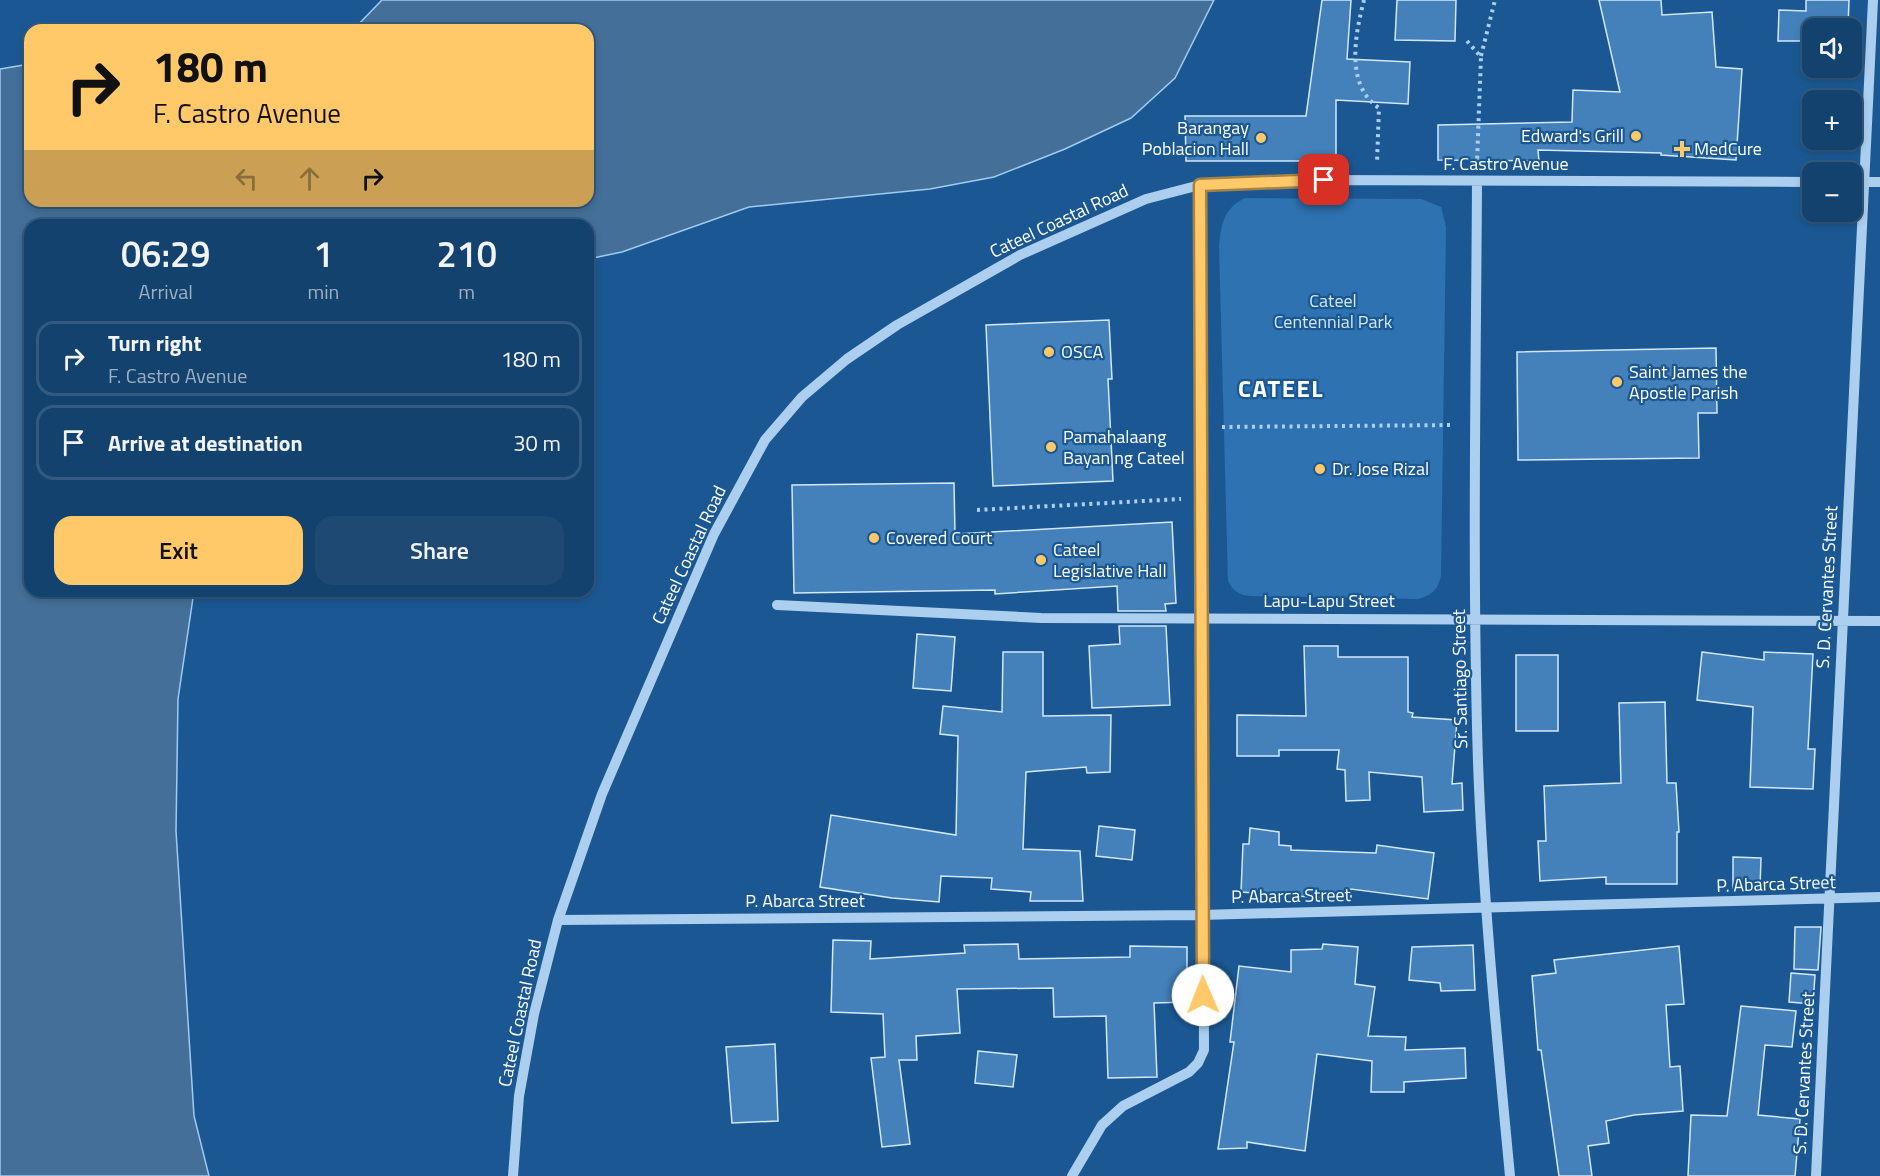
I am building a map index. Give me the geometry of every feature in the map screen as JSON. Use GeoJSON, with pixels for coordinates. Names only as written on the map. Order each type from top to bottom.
{"type":"FeatureCollection","features":[{"type":"Feature","properties":{"kind":"street","name":"S. D. Cervantes Street"},"geometry":{"type":"LineString","coordinates":[[1816,1176],[1873,0]]}},
{"type":"Feature","properties":{"kind":"street","name":"F. Castro Avenue"},"geometry":{"type":"LineString","coordinates":[[1200,185],[1261,181],[1377,180],[1802,182]]}},
{"type":"Feature","properties":{"kind":"street","name":"Sr. Santiago Street"},"geometry":{"type":"LineString","coordinates":[[1477,181],[1475,619],[1478,762],[1486,908],[1510,1176]]}},
{"type":"Feature","properties":{"kind":"street"},"geometry":{"type":"LineString","coordinates":[[1863,182],[1880,182]]}},
{"type":"Feature","properties":{"kind":"street"},"geometry":{"type":"LineString","coordinates":[[1072,1176],[1102,1125],[1123,1106],[1150,1090],[1174,1081],[1198,1064],[1204,1050],[1201,915],[1203,617],[1200,185]]}},
{"type":"Feature","properties":{"kind":"street","name":"Cateel Coastal Road"},"geometry":{"type":"LineString","coordinates":[[513,1176],[519,1096],[534,1014],[558,920],[602,794],[714,534],[765,440],[802,397],[847,359],[897,325],[1020,255],[1146,200],[1200,185]]}},
{"type":"Feature","properties":{"kind":"street","name":"Lapu-Lapu Street"},"geometry":{"type":"LineString","coordinates":[[777,605],[1041,618],[1880,621]]}},
{"type":"Feature","properties":{"kind":"street","name":"P. Abarca Street"},"geometry":{"type":"LineString","coordinates":[[558,920],[1201,915],[1880,897]]}},
{"type":"Feature","properties":{"kind":"path"},"geometry":{"type":"LineString","coordinates":[[1364,0],[1355,33],[1359,85],[1368,100],[1379,108],[1377,180]]}},
{"type":"Feature","properties":{"kind":"path"},"geometry":{"type":"LineString","coordinates":[[1477,181],[1481,57],[1495,0]]}},
{"type":"Feature","properties":{"kind":"path"},"geometry":{"type":"LineString","coordinates":[[1467,41],[1481,57]]}},
{"type":"Feature","properties":{"kind":"path"},"geometry":{"type":"LineString","coordinates":[[1202,427],[1476,425]]}},
{"type":"Feature","properties":{"kind":"path"},"geometry":{"type":"LineString","coordinates":[[977,510],[1202,498]]}},
{"type":"Feature","properties":{"kind":"green space","name":"Cateel Centennial Park"},"geometry":{"type":"Polygon","coordinates":[[[1245,198],[1421,199],[1441,207],[1446,227],[1441,575],[1434,591],[1427,596],[1418,599],[1250,596],[1237,592],[1228,581],[1219,246],[1221,231],[1228,212],[1245,198]]]}},
{"type":"Feature","properties":{"kind":"shaded area"},"geometry":{"type":"Polygon","coordinates":[[[382,0],[1214,0],[1175,78],[1131,118],[1065,149],[994,177],[930,189],[749,207],[622,252],[594,258],[594,219],[24,219],[24,597],[193,597],[178,699],[176,831],[194,1116],[209,1176],[0,1176],[0,69],[24,65],[24,207],[594,207],[594,24],[359,24],[382,0]]]}},
{"type":"Feature","properties":{"kind":"building"},"geometry":{"type":"Polygon","coordinates":[[[1322,0],[1351,0],[1347,59],[1410,62],[1408,104],[1336,100],[1336,161],[1186,161],[1185,116],[1306,116],[1322,0]]]}},
{"type":"Feature","properties":{"kind":"building"},"geometry":{"type":"Polygon","coordinates":[[[1397,0],[1456,0],[1455,41],[1395,40],[1397,0]]]}},
{"type":"Feature","properties":{"kind":"building"},"geometry":{"type":"Polygon","coordinates":[[[1599,0],[1661,0],[1662,15],[1712,12],[1716,67],[1742,69],[1736,160],[1661,155],[1661,153],[1538,150],[1539,161],[1438,160],[1438,125],[1572,122],[1573,90],[1620,92],[1599,0]]]}},
{"type":"Feature","properties":{"kind":"building"},"geometry":{"type":"Polygon","coordinates":[[[1806,0],[1849,0],[1848,18],[1802,18],[1802,41],[1778,41],[1779,10],[1806,11],[1806,0]]]}},
{"type":"Feature","properties":{"kind":"building"},"geometry":{"type":"Polygon","coordinates":[[[1109,320],[1112,379],[1108,379],[1113,481],[993,486],[986,325],[1109,320]]]}},
{"type":"Feature","properties":{"kind":"building","name":"Saint James the Apostle Parish"},"geometry":{"type":"Polygon","coordinates":[[[1716,348],[1717,413],[1698,413],[1699,458],[1518,460],[1517,352],[1716,348]]]}},
{"type":"Feature","properties":{"kind":"building"},"geometry":{"type":"Polygon","coordinates":[[[954,483],[955,534],[1172,522],[1176,603],[1165,604],[1166,611],[1118,611],[1117,586],[995,594],[995,590],[794,593],[792,485],[954,483]]]}},
{"type":"Feature","properties":{"kind":"building"},"geometry":{"type":"Polygon","coordinates":[[[1119,626],[1166,626],[1170,705],[1092,708],[1089,646],[1120,644],[1119,626]]]}},
{"type":"Feature","properties":{"kind":"building"},"geometry":{"type":"Polygon","coordinates":[[[917,634],[955,637],[951,691],[913,688],[917,634]]]}},
{"type":"Feature","properties":{"kind":"building"},"geometry":{"type":"Polygon","coordinates":[[[1304,646],[1338,646],[1338,657],[1408,657],[1408,712],[1413,713],[1412,717],[1457,720],[1452,784],[1462,783],[1463,810],[1424,812],[1422,777],[1369,772],[1370,800],[1346,801],[1345,770],[1337,769],[1339,750],[1279,750],[1279,756],[1237,756],[1237,715],[1306,716],[1304,646]]]}},
{"type":"Feature","properties":{"kind":"building"},"geometry":{"type":"Polygon","coordinates":[[[1003,652],[1043,652],[1043,716],[1111,715],[1110,772],[1087,773],[1086,767],[1026,772],[1023,849],[1080,851],[1083,901],[1030,901],[1031,892],[991,889],[992,878],[941,876],[939,902],[892,898],[820,887],[831,815],[956,835],[958,736],[940,734],[943,706],[1002,712],[1003,652]]]}},
{"type":"Feature","properties":{"kind":"building"},"geometry":{"type":"Polygon","coordinates":[[[1702,652],[1764,660],[1764,652],[1813,654],[1808,749],[1815,749],[1813,789],[1750,787],[1753,707],[1697,700],[1702,652]]]}},
{"type":"Feature","properties":{"kind":"building"},"geometry":{"type":"Polygon","coordinates":[[[1516,655],[1558,655],[1558,731],[1516,731],[1516,655]]]}},
{"type":"Feature","properties":{"kind":"building"},"geometry":{"type":"Polygon","coordinates":[[[1665,702],[1667,783],[1676,783],[1679,832],[1677,832],[1677,884],[1606,884],[1606,877],[1540,881],[1538,841],[1546,841],[1544,786],[1621,783],[1619,703],[1665,702]]]}},
{"type":"Feature","properties":{"kind":"building"},"geometry":{"type":"Polygon","coordinates":[[[1099,826],[1135,830],[1132,860],[1096,856],[1099,826]]]}},
{"type":"Feature","properties":{"kind":"building"},"geometry":{"type":"Polygon","coordinates":[[[1250,828],[1279,832],[1279,845],[1291,846],[1291,850],[1376,853],[1377,845],[1434,853],[1428,899],[1351,889],[1351,900],[1241,892],[1243,844],[1249,844],[1250,828]]]}},
{"type":"Feature","properties":{"kind":"building"},"geometry":{"type":"Polygon","coordinates":[[[1733,857],[1761,858],[1760,888],[1733,888],[1733,857]]]}},
{"type":"Feature","properties":{"kind":"building"},"geometry":{"type":"Polygon","coordinates":[[[1795,927],[1821,927],[1818,970],[1794,969],[1795,927]]]}},
{"type":"Feature","properties":{"kind":"building"},"geometry":{"type":"Polygon","coordinates":[[[833,940],[871,941],[870,959],[965,953],[964,945],[1018,944],[1019,959],[1130,957],[1130,946],[1187,947],[1187,1002],[1154,1003],[1157,1077],[1108,1078],[1106,1016],[1054,1017],[1053,988],[957,989],[960,1033],[916,1036],[917,1060],[899,1060],[910,1144],[882,1147],[871,1058],[885,1057],[883,1014],[831,1012],[833,940]]]}},
{"type":"Feature","properties":{"kind":"building"},"geometry":{"type":"Polygon","coordinates":[[[1323,944],[1358,947],[1355,984],[1375,987],[1368,1036],[1406,1037],[1405,1050],[1465,1048],[1466,1078],[1404,1082],[1404,1092],[1371,1092],[1372,1061],[1317,1054],[1305,1151],[1247,1142],[1247,1148],[1218,1149],[1234,1042],[1230,1042],[1239,966],[1291,972],[1291,950],[1322,949],[1323,944]]]}},
{"type":"Feature","properties":{"kind":"building"},"geometry":{"type":"Polygon","coordinates":[[[1473,945],[1475,990],[1441,991],[1440,983],[1409,980],[1412,947],[1473,945]]]}},
{"type":"Feature","properties":{"kind":"building"},"geometry":{"type":"Polygon","coordinates":[[[1679,946],[1684,1004],[1666,1005],[1670,1067],[1680,1066],[1683,1111],[1634,1115],[1606,1121],[1609,1143],[1588,1146],[1592,1176],[1559,1176],[1541,1050],[1538,1050],[1532,976],[1556,973],[1554,960],[1679,946]]]}},
{"type":"Feature","properties":{"kind":"building"},"geometry":{"type":"Polygon","coordinates":[[[1791,973],[1815,975],[1813,1004],[1789,1002],[1791,973]]]}},
{"type":"Feature","properties":{"kind":"building"},"geometry":{"type":"Polygon","coordinates":[[[1741,1006],[1796,1011],[1792,1047],[1765,1045],[1758,1115],[1800,1119],[1795,1176],[1688,1176],[1691,1115],[1727,1116],[1741,1006]]]}},
{"type":"Feature","properties":{"kind":"building"},"geometry":{"type":"Polygon","coordinates":[[[775,1044],[778,1121],[732,1123],[726,1047],[775,1044]]]}},
{"type":"Feature","properties":{"kind":"building"},"geometry":{"type":"Polygon","coordinates":[[[978,1051],[1017,1055],[1013,1087],[975,1083],[978,1051]]]}},
{"type":"Feature","properties":{"kind":"place","name":"Edward's Grill"},"geometry":{"type":"Point","coordinates":[1636,136]}},
{"type":"Feature","properties":{"kind":"place","name":"Barangay Poblacion Hall"},"geometry":{"type":"Point","coordinates":[1261,138]}},
{"type":"Feature","properties":{"kind":"place","name":"MedCure"},"geometry":{"type":"Point","coordinates":[1682,149]}},
{"type":"Feature","properties":{"kind":"place","name":"OSCA"},"geometry":{"type":"Point","coordinates":[1049,352]}},
{"type":"Feature","properties":{"kind":"place","name":"Saint James the Apostle Parish"},"geometry":{"type":"Point","coordinates":[1617,382]}},
{"type":"Feature","properties":{"kind":"place","name":"Pamahalaang Bayan ng Cateel"},"geometry":{"type":"Point","coordinates":[1051,447]}},
{"type":"Feature","properties":{"kind":"place","name":"Dr. Jose Rizal"},"geometry":{"type":"Point","coordinates":[1320,469]}},
{"type":"Feature","properties":{"kind":"place","name":"Covered Court"},"geometry":{"type":"Point","coordinates":[874,538]}},
{"type":"Feature","properties":{"kind":"place","name":"Cateel Legislative Hall"},"geometry":{"type":"Point","coordinates":[1041,560]}},
{"type":"Feature","properties":{"kind":"district","name":"CATEEL"},"geometry":{"type":"Point","coordinates":[1281,389]}},
{"type":"Feature","properties":{"kind":"route"},"geometry":{"type":"LineString","coordinates":[[1203,995],[1200,185],[1324,180]]}}]}
